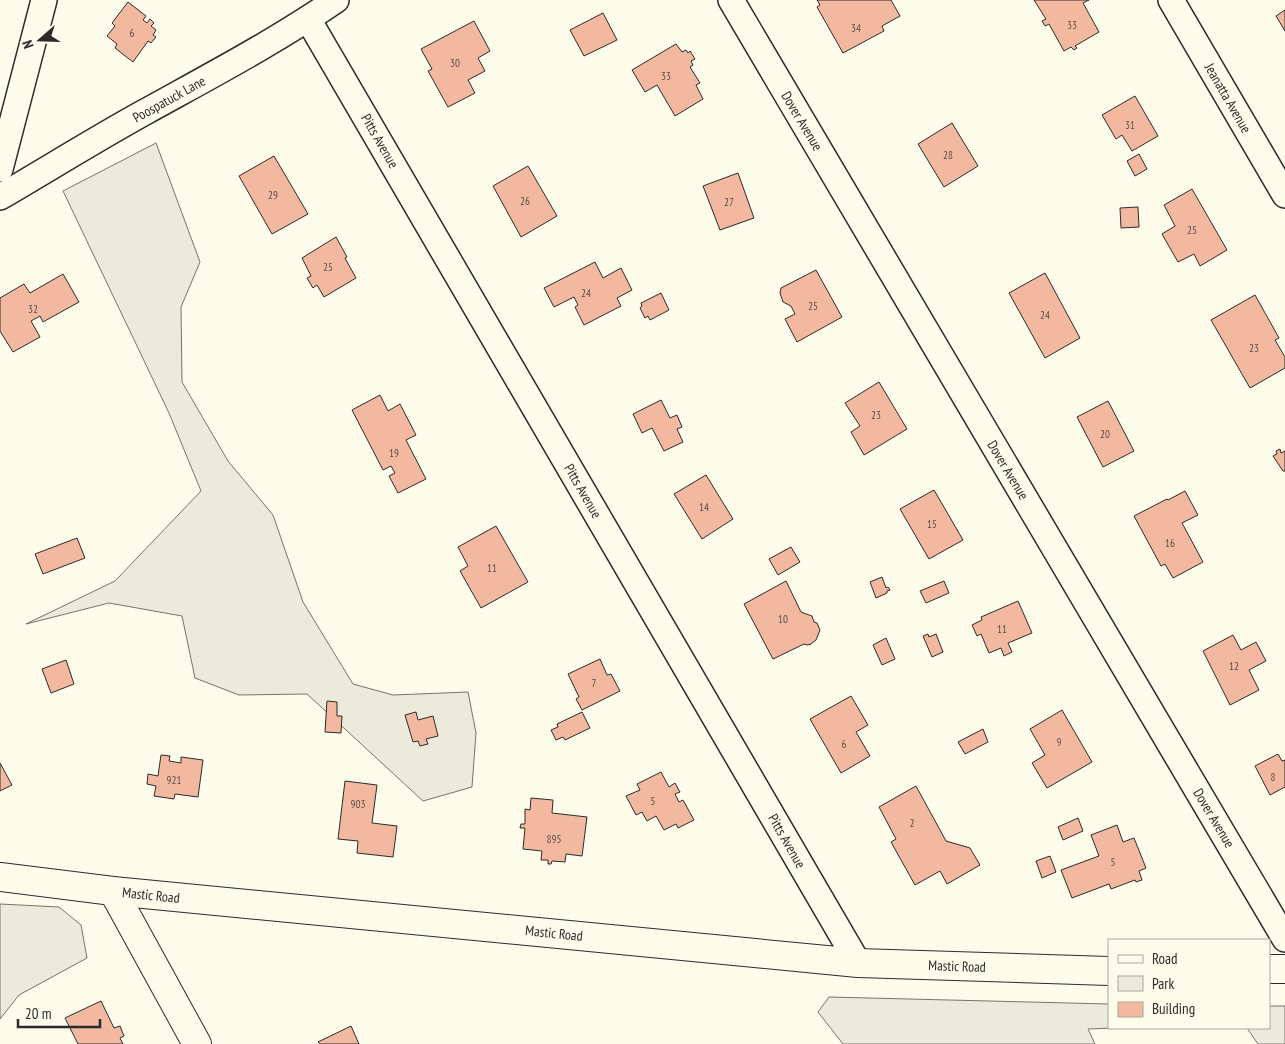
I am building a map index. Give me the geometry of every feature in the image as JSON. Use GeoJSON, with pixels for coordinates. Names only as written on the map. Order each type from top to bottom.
{"type":"FeatureCollection","features":[{"type":"Feature","properties":{"kind":"main road","name":"Mastic Road"},"geometry":{"type":"LineString","coordinates":[[0,878],[113,891],[858,963],[1108,971]]}},
{"type":"Feature","properties":{"kind":"main road"},"geometry":{"type":"LineString","coordinates":[[113,891],[197,1044]]}},
{"type":"Feature","properties":{"kind":"main road"},"geometry":{"type":"LineString","coordinates":[[1270,969],[1285,969]]}},
{"type":"Feature","properties":{"kind":"street"},"geometry":{"type":"LineString","coordinates":[[0,169],[44,0]]}},
{"type":"Feature","properties":{"kind":"street","name":"Poospatuck Lane"},"geometry":{"type":"LineString","coordinates":[[0,197],[143,113],[239,61],[336,0]]}},
{"type":"Feature","properties":{"kind":"street","name":"Dover Avenue"},"geometry":{"type":"LineString","coordinates":[[731,0],[1285,939]]}},
{"type":"Feature","properties":{"kind":"street","name":"Jeanatta Avenue"},"geometry":{"type":"LineString","coordinates":[[1171,0],[1285,195]]}},
{"type":"Feature","properties":{"kind":"street","name":"Pitts Avenue"},"geometry":{"type":"LineString","coordinates":[[308,19],[858,963]]}},
{"type":"Feature","properties":{"kind":"green space"},"geometry":{"type":"Polygon","coordinates":[[[156,143],[200,262],[181,307],[182,382],[228,461],[273,515],[303,602],[353,684],[393,695],[468,692],[476,733],[472,787],[423,801],[307,694],[239,695],[195,678],[182,616],[109,603],[26,624],[115,581],[201,491],[169,413],[63,191],[156,143]]]}},
{"type":"Feature","properties":{"kind":"green space"},"geometry":{"type":"Polygon","coordinates":[[[0,904],[59,907],[81,925],[87,958],[19,995],[0,1019],[0,904]]]}},
{"type":"Feature","properties":{"kind":"green space"},"geometry":{"type":"Polygon","coordinates":[[[829,997],[1108,1004],[1108,1028],[1088,1029],[1095,1044],[843,1044],[818,1012],[829,997]]]}},
{"type":"Feature","properties":{"kind":"green space"},"geometry":{"type":"Polygon","coordinates":[[[1270,1006],[1285,1006],[1285,1044],[1258,1044],[1248,1029],[1270,1029],[1270,1006]]]}},
{"type":"Feature","properties":{"kind":"building"},"geometry":{"type":"Polygon","coordinates":[[[817,0],[891,0],[900,16],[882,26],[884,31],[843,53],[817,7],[820,5],[817,0]]]}},
{"type":"Feature","properties":{"kind":"building"},"geometry":{"type":"Polygon","coordinates":[[[1034,0],[1089,0],[1083,3],[1099,32],[1075,46],[1077,48],[1074,50],[1071,47],[1064,51],[1049,24],[1045,26],[1042,21],[1046,19],[1034,0]]]}},
{"type":"Feature","properties":{"kind":"building"},"geometry":{"type":"Polygon","coordinates":[[[128,2],[146,16],[143,20],[147,23],[150,19],[154,23],[151,26],[156,30],[153,35],[156,37],[151,43],[148,41],[133,62],[115,48],[117,44],[107,36],[115,26],[112,23],[128,2]]]}},
{"type":"Feature","properties":{"kind":"building"},"geometry":{"type":"Polygon","coordinates":[[[1285,10],[1285,31],[1276,16],[1285,10]]]}},
{"type":"Feature","properties":{"kind":"building"},"geometry":{"type":"Polygon","coordinates":[[[603,13],[617,40],[584,56],[570,30],[603,13]]]}},
{"type":"Feature","properties":{"kind":"building"},"geometry":{"type":"Polygon","coordinates":[[[474,21],[490,51],[478,58],[485,71],[468,80],[475,93],[448,107],[428,71],[432,69],[421,49],[474,21]]]}},
{"type":"Feature","properties":{"kind":"building"},"geometry":{"type":"Polygon","coordinates":[[[676,44],[682,52],[686,50],[688,53],[690,51],[695,59],[691,61],[693,65],[690,67],[700,83],[696,85],[703,99],[675,116],[657,85],[645,92],[632,70],[676,44]]]}},
{"type":"Feature","properties":{"kind":"building"},"geometry":{"type":"Polygon","coordinates":[[[1135,96],[1158,136],[1132,151],[1122,135],[1116,139],[1102,115],[1135,96]]]}},
{"type":"Feature","properties":{"kind":"building"},"geometry":{"type":"Polygon","coordinates":[[[952,123],[978,166],[944,187],[918,144],[952,123]]]}},
{"type":"Feature","properties":{"kind":"building"},"geometry":{"type":"Polygon","coordinates":[[[1139,154],[1147,169],[1135,176],[1127,161],[1139,154]]]}},
{"type":"Feature","properties":{"kind":"building"},"geometry":{"type":"Polygon","coordinates":[[[274,156],[308,214],[272,234],[239,176],[274,156]]]}},
{"type":"Feature","properties":{"kind":"building"},"geometry":{"type":"Polygon","coordinates":[[[528,166],[557,216],[521,237],[493,186],[528,166]]]}},
{"type":"Feature","properties":{"kind":"building"},"geometry":{"type":"Polygon","coordinates":[[[738,173],[754,218],[720,230],[703,186],[738,173]]]}},
{"type":"Feature","properties":{"kind":"building"},"geometry":{"type":"Polygon","coordinates":[[[1192,189],[1227,250],[1200,266],[1194,254],[1178,262],[1162,234],[1175,226],[1164,205],[1192,189]]]}},
{"type":"Feature","properties":{"kind":"building"},"geometry":{"type":"Polygon","coordinates":[[[1138,207],[1139,227],[1121,228],[1120,208],[1138,207]]]}},
{"type":"Feature","properties":{"kind":"building"},"geometry":{"type":"Polygon","coordinates":[[[336,237],[356,278],[324,297],[317,285],[313,288],[307,278],[311,276],[302,258],[336,237]]]}},
{"type":"Feature","properties":{"kind":"building"},"geometry":{"type":"Polygon","coordinates":[[[595,262],[603,278],[621,268],[632,290],[617,298],[621,306],[584,325],[575,307],[578,305],[574,297],[554,307],[544,288],[595,262]]]}},
{"type":"Feature","properties":{"kind":"building"},"geometry":{"type":"Polygon","coordinates":[[[816,270],[842,317],[797,342],[785,319],[795,314],[791,306],[783,302],[780,293],[781,288],[816,270]]]}},
{"type":"Feature","properties":{"kind":"building"},"geometry":{"type":"Polygon","coordinates":[[[1045,273],[1080,338],[1045,358],[1009,293],[1045,273]]]}},
{"type":"Feature","properties":{"kind":"building"},"geometry":{"type":"Polygon","coordinates":[[[63,274],[79,302],[43,322],[40,316],[31,321],[40,337],[13,352],[0,331],[0,298],[24,284],[30,293],[63,274]]]}},
{"type":"Feature","properties":{"kind":"building"},"geometry":{"type":"Polygon","coordinates":[[[661,293],[669,310],[650,320],[648,316],[645,318],[640,308],[642,306],[641,303],[661,293]]]}},
{"type":"Feature","properties":{"kind":"building"},"geometry":{"type":"Polygon","coordinates":[[[1255,295],[1279,338],[1275,340],[1285,357],[1285,368],[1250,388],[1211,320],[1255,295]]]}},
{"type":"Feature","properties":{"kind":"building"},"geometry":{"type":"Polygon","coordinates":[[[879,382],[907,429],[864,455],[851,432],[860,426],[845,403],[879,382]]]}},
{"type":"Feature","properties":{"kind":"building"},"geometry":{"type":"Polygon","coordinates":[[[380,395],[388,411],[400,404],[416,435],[406,440],[426,479],[398,493],[389,476],[395,473],[391,466],[383,470],[352,410],[380,395]]]}},
{"type":"Feature","properties":{"kind":"building"},"geometry":{"type":"Polygon","coordinates":[[[661,400],[670,418],[677,415],[682,427],[677,429],[683,442],[664,451],[652,428],[642,433],[633,414],[661,400]]]}},
{"type":"Feature","properties":{"kind":"building"},"geometry":{"type":"Polygon","coordinates":[[[1108,401],[1134,451],[1103,467],[1077,417],[1108,401]]]}},
{"type":"Feature","properties":{"kind":"building"},"geometry":{"type":"Polygon","coordinates":[[[1280,449],[1281,453],[1285,451],[1285,471],[1283,471],[1273,456],[1280,449]]]}},
{"type":"Feature","properties":{"kind":"building"},"geometry":{"type":"Polygon","coordinates":[[[706,475],[733,519],[702,539],[674,494],[706,475]]]}},
{"type":"Feature","properties":{"kind":"building"},"geometry":{"type":"Polygon","coordinates":[[[934,490],[963,540],[929,559],[900,509],[934,490]]]}},
{"type":"Feature","properties":{"kind":"building"},"geometry":{"type":"Polygon","coordinates":[[[1185,491],[1198,515],[1182,523],[1203,562],[1173,578],[1165,564],[1161,566],[1134,516],[1185,491]]]}},
{"type":"Feature","properties":{"kind":"building"},"geometry":{"type":"Polygon","coordinates":[[[496,526],[528,582],[481,608],[460,571],[468,566],[458,547],[496,526]]]}},
{"type":"Feature","properties":{"kind":"building"},"geometry":{"type":"Polygon","coordinates":[[[77,538],[85,558],[43,574],[35,554],[77,538]]]}},
{"type":"Feature","properties":{"kind":"building"},"geometry":{"type":"Polygon","coordinates":[[[791,547],[800,562],[778,575],[769,559],[791,547]]]}},
{"type":"Feature","properties":{"kind":"building"},"geometry":{"type":"Polygon","coordinates":[[[882,577],[886,588],[888,587],[890,590],[876,598],[870,582],[882,577]]]}},
{"type":"Feature","properties":{"kind":"building"},"geometry":{"type":"Polygon","coordinates":[[[786,581],[801,612],[812,616],[820,630],[816,640],[811,644],[804,644],[773,659],[744,604],[786,581]]]}},
{"type":"Feature","properties":{"kind":"building"},"geometry":{"type":"Polygon","coordinates":[[[944,581],[949,593],[926,603],[920,591],[944,581]]]}},
{"type":"Feature","properties":{"kind":"building"},"geometry":{"type":"Polygon","coordinates":[[[1018,601],[1032,633],[1008,643],[1012,652],[1004,656],[1001,648],[989,653],[981,634],[977,636],[972,625],[982,620],[981,617],[1018,601]]]}},
{"type":"Feature","properties":{"kind":"building"},"geometry":{"type":"Polygon","coordinates":[[[928,634],[929,637],[936,634],[943,652],[932,657],[923,636],[928,634]]]}},
{"type":"Feature","properties":{"kind":"building"},"geometry":{"type":"Polygon","coordinates":[[[1233,635],[1241,650],[1256,642],[1266,661],[1249,670],[1259,690],[1230,705],[1203,651],[1233,635]]]}},
{"type":"Feature","properties":{"kind":"building"},"geometry":{"type":"Polygon","coordinates":[[[886,638],[895,659],[882,665],[873,645],[886,638]]]}},
{"type":"Feature","properties":{"kind":"building"},"geometry":{"type":"Polygon","coordinates":[[[600,659],[607,675],[611,674],[620,691],[582,710],[576,699],[579,697],[568,674],[600,659]]]}},
{"type":"Feature","properties":{"kind":"building"},"geometry":{"type":"Polygon","coordinates":[[[66,660],[74,684],[51,693],[42,669],[66,660]]]}},
{"type":"Feature","properties":{"kind":"building"},"geometry":{"type":"Polygon","coordinates":[[[851,696],[868,725],[856,732],[870,756],[841,773],[810,719],[851,696]]]}},
{"type":"Feature","properties":{"kind":"building"},"geometry":{"type":"Polygon","coordinates":[[[327,701],[337,702],[337,716],[342,716],[341,733],[325,732],[327,701]]]}},
{"type":"Feature","properties":{"kind":"building"},"geometry":{"type":"Polygon","coordinates":[[[1062,710],[1092,762],[1047,788],[1032,763],[1045,755],[1030,729],[1062,710]]]}},
{"type":"Feature","properties":{"kind":"building"},"geometry":{"type":"Polygon","coordinates":[[[416,712],[418,720],[433,716],[438,736],[426,739],[428,744],[420,746],[418,741],[413,742],[405,715],[416,712]]]}},
{"type":"Feature","properties":{"kind":"building"},"geometry":{"type":"Polygon","coordinates":[[[582,712],[590,728],[565,740],[563,737],[556,740],[551,730],[558,727],[557,724],[582,712]]]}},
{"type":"Feature","properties":{"kind":"building"},"geometry":{"type":"Polygon","coordinates":[[[983,729],[988,742],[965,754],[958,742],[983,729]]]}},
{"type":"Feature","properties":{"kind":"building"},"geometry":{"type":"Polygon","coordinates":[[[1278,754],[1282,761],[1285,760],[1285,787],[1270,795],[1255,766],[1278,754]]]}},
{"type":"Feature","properties":{"kind":"building"},"geometry":{"type":"Polygon","coordinates":[[[161,755],[170,756],[169,761],[181,763],[181,757],[203,760],[198,797],[175,794],[174,799],[154,796],[156,786],[147,784],[148,774],[158,776],[161,755]]]}},
{"type":"Feature","properties":{"kind":"building"},"geometry":{"type":"Polygon","coordinates":[[[0,763],[12,785],[0,791],[0,763]]]}},
{"type":"Feature","properties":{"kind":"building"},"geometry":{"type":"Polygon","coordinates":[[[661,772],[669,787],[675,783],[680,792],[675,794],[679,802],[683,800],[694,820],[678,828],[676,824],[664,830],[656,816],[647,821],[642,812],[636,815],[626,796],[640,790],[637,784],[661,772]]]}},
{"type":"Feature","properties":{"kind":"building"},"geometry":{"type":"Polygon","coordinates":[[[345,781],[377,785],[372,823],[397,826],[393,857],[357,853],[358,841],[338,839],[345,781]]]}},
{"type":"Feature","properties":{"kind":"building"},"geometry":{"type":"Polygon","coordinates":[[[916,786],[946,841],[970,848],[980,865],[947,884],[940,871],[915,885],[891,842],[896,839],[879,807],[916,786]]]}},
{"type":"Feature","properties":{"kind":"building"},"geometry":{"type":"Polygon","coordinates":[[[531,798],[553,800],[552,813],[587,817],[582,856],[566,854],[565,862],[552,861],[551,864],[548,864],[548,860],[541,860],[542,851],[523,849],[525,828],[520,828],[521,824],[525,824],[525,809],[530,810],[531,798]]]}},
{"type":"Feature","properties":{"kind":"building"},"geometry":{"type":"Polygon","coordinates":[[[1078,818],[1083,831],[1063,840],[1058,827],[1078,818]]]}},
{"type":"Feature","properties":{"kind":"building"},"geometry":{"type":"Polygon","coordinates":[[[1117,825],[1123,842],[1134,838],[1146,868],[1139,871],[1142,880],[1136,882],[1135,880],[1111,889],[1109,884],[1072,898],[1061,870],[1099,856],[1091,835],[1117,825]]]}},
{"type":"Feature","properties":{"kind":"building"},"geometry":{"type":"Polygon","coordinates":[[[1050,856],[1056,872],[1042,878],[1036,861],[1050,856]]]}},
{"type":"Feature","properties":{"kind":"building"},"geometry":{"type":"Polygon","coordinates":[[[101,1001],[114,1028],[120,1026],[124,1036],[120,1038],[123,1044],[78,1044],[65,1018],[101,1001]]]}},
{"type":"Feature","properties":{"kind":"building"},"geometry":{"type":"Polygon","coordinates":[[[351,1026],[359,1044],[320,1044],[318,1042],[351,1026]]]}}]}
